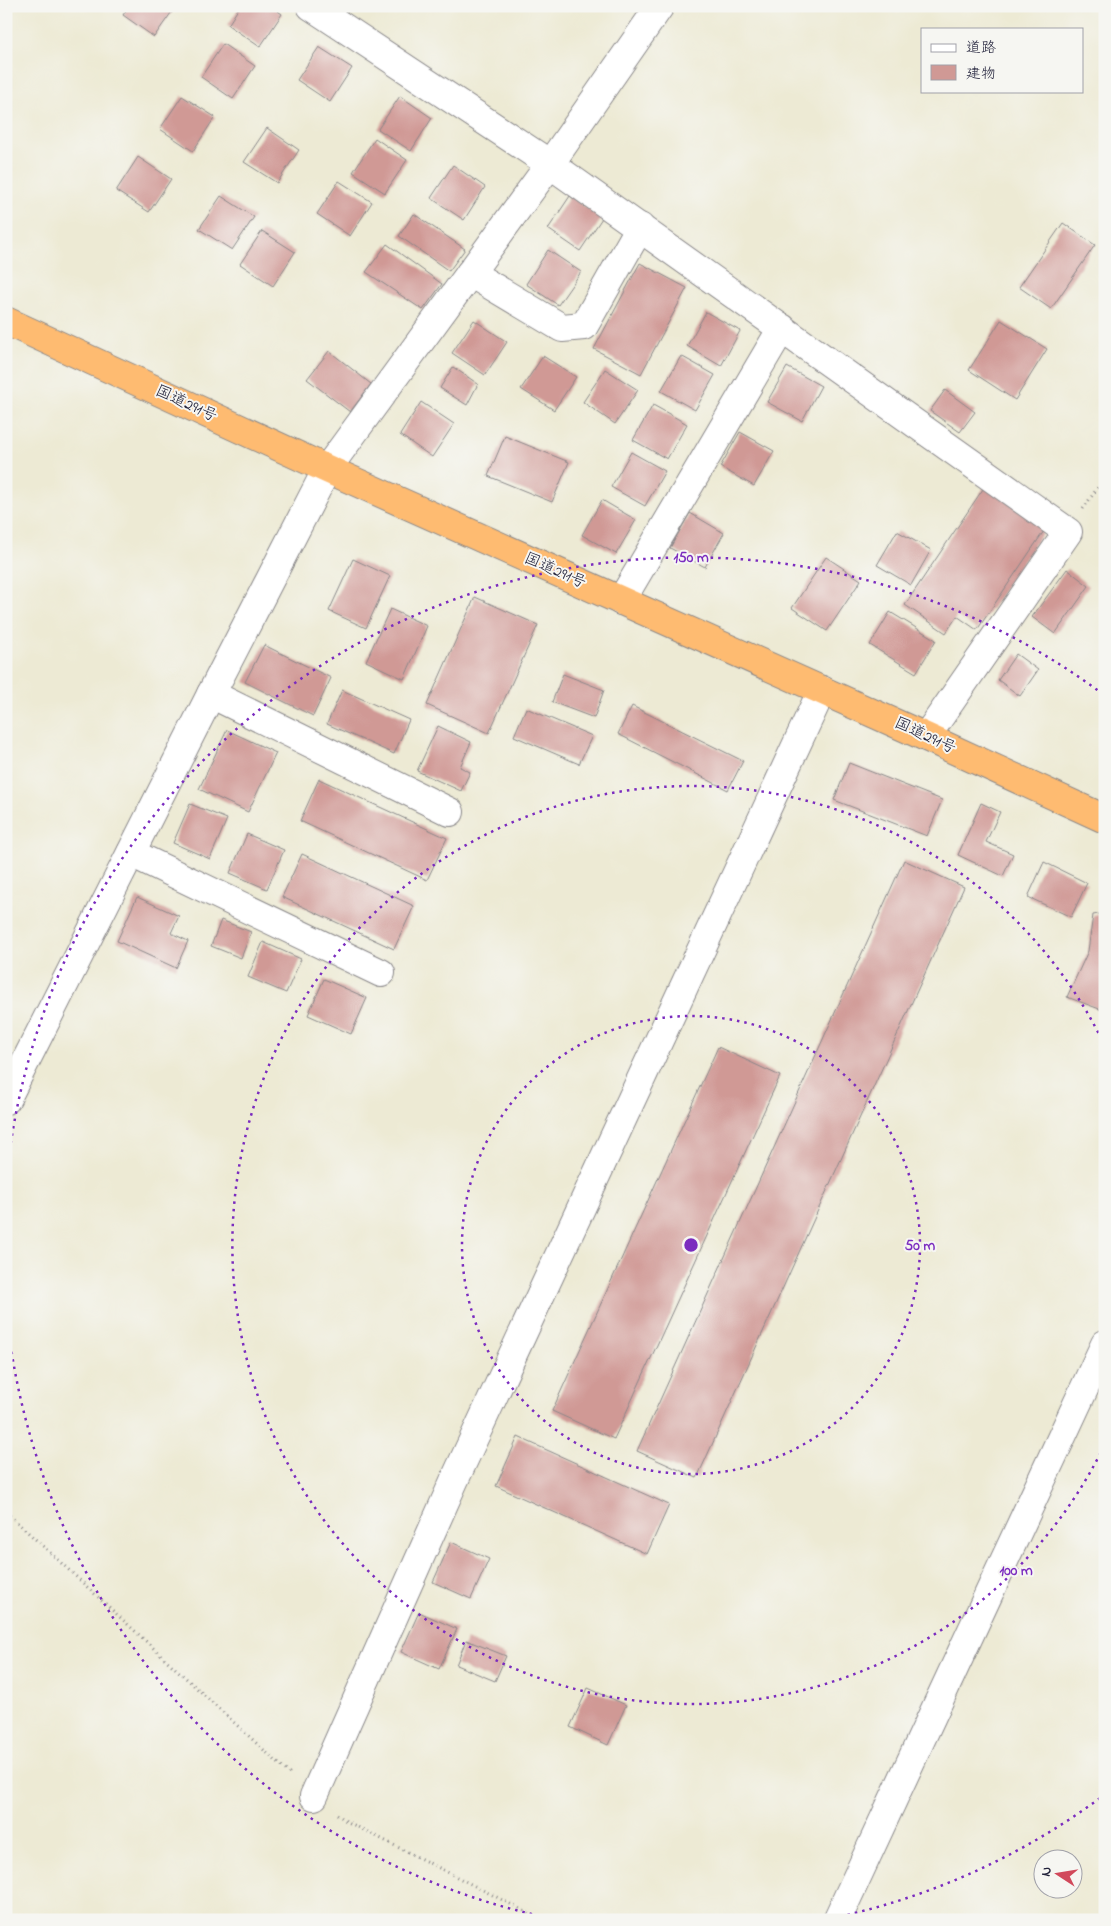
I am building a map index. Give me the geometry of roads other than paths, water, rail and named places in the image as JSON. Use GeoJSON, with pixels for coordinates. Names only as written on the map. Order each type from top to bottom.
{"type":"FeatureCollection","features":[{"type":"Feature","properties":{"kind":"highway","name":"国道291号"},"geometry":{"type":"LineString","coordinates":[[6,321],[327,469],[926,736],[1105,819]]}},
{"type":"Feature","properties":{"kind":"street"},"geometry":{"type":"LineString","coordinates":[[311,6],[550,164],[1068,532],[926,736]]}},
{"type":"Feature","properties":{"kind":"street"},"geometry":{"type":"LineString","coordinates":[[6,1100],[327,469],[550,164],[660,6]]}},
{"type":"Feature","properties":{"kind":"street"},"geometry":{"type":"LineString","coordinates":[[470,273],[562,328],[584,326],[640,227]]}},
{"type":"Feature","properties":{"kind":"street"},"geometry":{"type":"LineString","coordinates":[[622,601],[782,328]]}},
{"type":"Feature","properties":{"kind":"street"},"geometry":{"type":"LineString","coordinates":[[314,1796],[458,1472],[822,690]]}},
{"type":"Feature","properties":{"kind":"street"},"geometry":{"type":"LineString","coordinates":[[211,694],[450,812]]}},
{"type":"Feature","properties":{"kind":"street"},"geometry":{"type":"LineString","coordinates":[[131,853],[381,973]]}},
{"type":"Feature","properties":{"kind":"street"},"geometry":{"type":"LineString","coordinates":[[837,1920],[1105,1344]]}}]}
